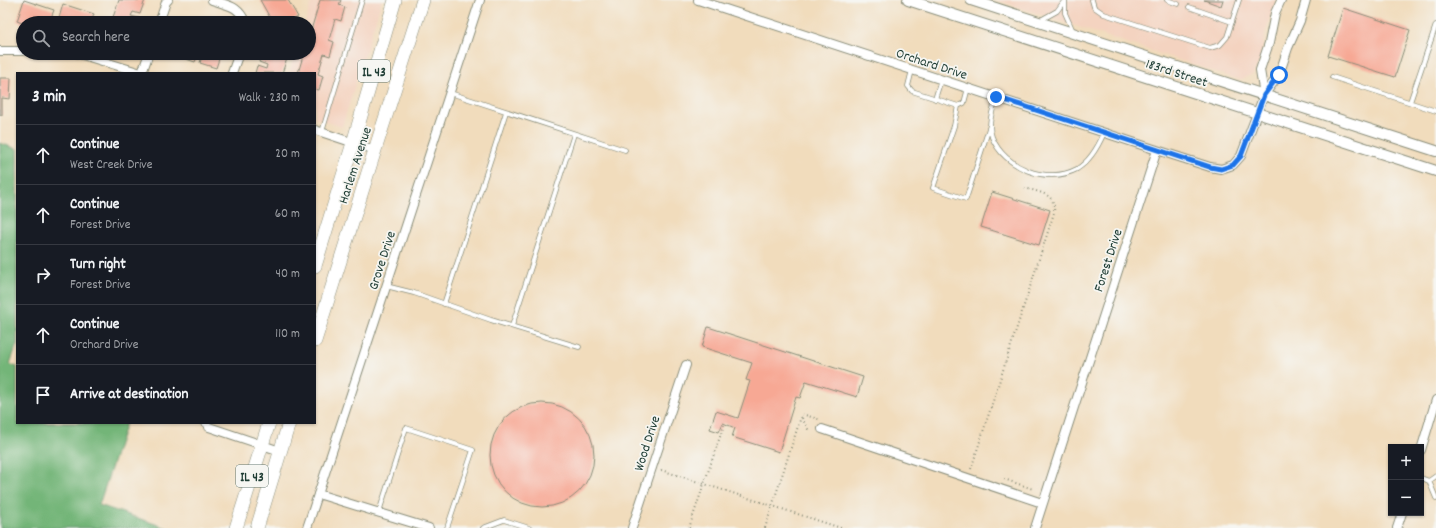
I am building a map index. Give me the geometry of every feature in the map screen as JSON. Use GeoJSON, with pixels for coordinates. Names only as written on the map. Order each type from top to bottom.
{"type":"FeatureCollection","features":[{"type":"Feature","properties":{"kind":"main road","name":"Harlem Avenue"},"geometry":{"type":"LineString","coordinates":[[317,251],[354,143],[395,0]]}},
{"type":"Feature","properties":{"kind":"main road","name":"Harlem Avenue"},"geometry":{"type":"LineString","coordinates":[[316,338],[424,0]]}},
{"type":"Feature","properties":{"kind":"main road","name":"IL 43"},"geometry":{"type":"LineString","coordinates":[[236,528],[268,424]]}},
{"type":"Feature","properties":{"kind":"main road","name":"IL 43"},"geometry":{"type":"LineString","coordinates":[[257,528],[289,424]]}},
{"type":"Feature","properties":{"kind":"street"},"geometry":{"type":"LineString","coordinates":[[161,16],[168,0]]}},
{"type":"Feature","properties":{"kind":"street"},"geometry":{"type":"LineString","coordinates":[[212,0],[236,9],[242,13],[243,16]]}},
{"type":"Feature","properties":{"kind":"street","name":"Grove Drive"},"geometry":{"type":"LineString","coordinates":[[307,528],[480,0]]}},
{"type":"Feature","properties":{"kind":"street","name":"Orchard Drive"},"geometry":{"type":"LineString","coordinates":[[698,0],[1157,150]]}},
{"type":"Feature","properties":{"kind":"street","name":"183rd Street"},"geometry":{"type":"LineString","coordinates":[[908,0],[1436,171]]}},
{"type":"Feature","properties":{"kind":"street","name":"183rd Street"},"geometry":{"type":"LineString","coordinates":[[971,0],[1436,150]]}},
{"type":"Feature","properties":{"kind":"street"},"geometry":{"type":"LineString","coordinates":[[1264,95],[1260,70],[1269,44],[1274,13],[1281,0]]}},
{"type":"Feature","properties":{"kind":"street"},"geometry":{"type":"LineString","coordinates":[[1157,150],[1210,167],[1221,169],[1233,165],[1241,156],[1264,95],[1279,75],[1288,48],[1300,21],[1306,0]]}},
{"type":"Feature","properties":{"kind":"street"},"geometry":{"type":"LineString","coordinates":[[0,51],[16,50]]}},
{"type":"Feature","properties":{"kind":"street"},"geometry":{"type":"LineString","coordinates":[[99,60],[139,72]]}},
{"type":"Feature","properties":{"kind":"street"},"geometry":{"type":"LineString","coordinates":[[142,72],[147,60]]}},
{"type":"Feature","properties":{"kind":"street"},"geometry":{"type":"LineString","coordinates":[[232,72],[237,60]]}},
{"type":"Feature","properties":{"kind":"street"},"geometry":{"type":"LineString","coordinates":[[318,131],[375,150]]}},
{"type":"Feature","properties":{"kind":"street","name":"Forest Drive"},"geometry":{"type":"LineString","coordinates":[[1035,528],[1157,150]]}},
{"type":"Feature","properties":{"kind":"street","name":"Wood Drive"},"geometry":{"type":"LineString","coordinates":[[632,528],[686,365]]}},
{"type":"Feature","properties":{"kind":"street"},"geometry":{"type":"LineString","coordinates":[[1423,444],[1436,400]]}},
{"type":"Feature","properties":{"kind":"street"},"geometry":{"type":"LineString","coordinates":[[206,424],[280,451]]}},
{"type":"Feature","properties":{"kind":"street"},"geometry":{"type":"LineString","coordinates":[[823,425],[1042,503]]}},
{"type":"Feature","properties":{"kind":"street"},"geometry":{"type":"LineString","coordinates":[[318,494],[429,528]]}},
{"type":"Feature","properties":{"kind":"street"},"geometry":{"type":"LineString","coordinates":[[1397,528],[1401,516]]}},
{"type":"Feature","properties":{"kind":"lane"},"geometry":{"type":"LineString","coordinates":[[318,131],[362,0]]}},
{"type":"Feature","properties":{"kind":"lane"},"geometry":{"type":"LineString","coordinates":[[1038,22],[1057,11],[1065,0]]}},
{"type":"Feature","properties":{"kind":"lane"},"geometry":{"type":"LineString","coordinates":[[1065,0],[1065,13],[1074,34]]}},
{"type":"Feature","properties":{"kind":"lane"},"geometry":{"type":"LineString","coordinates":[[1092,0],[1094,7],[1104,14],[1210,48],[1220,45],[1227,37],[1240,0]]}},
{"type":"Feature","properties":{"kind":"lane"},"geometry":{"type":"LineString","coordinates":[[1167,0],[1178,4]]}},
{"type":"Feature","properties":{"kind":"lane"},"geometry":{"type":"LineString","coordinates":[[1189,8],[1232,22]]}},
{"type":"Feature","properties":{"kind":"lane"},"geometry":{"type":"LineString","coordinates":[[1410,102],[1436,25]]}},
{"type":"Feature","properties":{"kind":"lane"},"geometry":{"type":"LineString","coordinates":[[912,70],[908,83],[909,89],[936,99],[958,106],[964,103],[968,88]]}},
{"type":"Feature","properties":{"kind":"lane"},"geometry":{"type":"LineString","coordinates":[[1332,76],[1436,111]]}},
{"type":"Feature","properties":{"kind":"lane"},"geometry":{"type":"LineString","coordinates":[[936,99],[941,80]]}},
{"type":"Feature","properties":{"kind":"lane"},"geometry":{"type":"LineString","coordinates":[[449,93],[625,150]]}},
{"type":"Feature","properties":{"kind":"lane"},"geometry":{"type":"LineString","coordinates":[[958,106],[954,126],[933,188],[966,199],[990,125],[996,97]]}},
{"type":"Feature","properties":{"kind":"lane"},"geometry":{"type":"LineString","coordinates":[[444,304],[506,112]]}},
{"type":"Feature","properties":{"kind":"lane"},"geometry":{"type":"LineString","coordinates":[[990,125],[992,136],[1001,153],[1012,164],[1027,171],[1048,175],[1063,174],[1077,168],[1098,148],[1104,133]]}},
{"type":"Feature","properties":{"kind":"lane"},"geometry":{"type":"LineString","coordinates":[[512,326],[574,134]]}},
{"type":"Feature","properties":{"kind":"lane"},"geometry":{"type":"LineString","coordinates":[[386,286],[579,346]]}},
{"type":"Feature","properties":{"kind":"lane"},"geometry":{"type":"LineString","coordinates":[[379,513],[406,428],[473,450],[447,528]]}},
{"type":"Feature","properties":{"kind":"lane"},"geometry":{"type":"LineString","coordinates":[[1429,481],[1436,476]]}},
{"type":"Feature","properties":{"kind":"lane"},"geometry":{"type":"LineString","coordinates":[[1424,479],[1429,481],[1436,498]]}},
{"type":"Feature","properties":{"kind":"lane"},"geometry":{"type":"LineString","coordinates":[[483,528],[504,520],[529,528]]}},
{"type":"Feature","properties":{"kind":"path"},"geometry":{"type":"LineString","coordinates":[[971,469],[1054,213],[1055,204],[1050,197],[1025,188]]}},
{"type":"Feature","properties":{"kind":"path"},"geometry":{"type":"LineString","coordinates":[[765,528],[802,414],[823,425]]}},
{"type":"Feature","properties":{"kind":"path"},"geometry":{"type":"LineString","coordinates":[[801,417],[809,431]]}},
{"type":"Feature","properties":{"kind":"path"},"geometry":{"type":"LineString","coordinates":[[689,528],[724,425]]}},
{"type":"Feature","properties":{"kind":"path"},"geometry":{"type":"LineString","coordinates":[[658,469],[841,528]]}},
{"type":"Feature","properties":{"kind":"path"},"geometry":{"type":"LineString","coordinates":[[999,478],[1033,489]]}},
{"type":"Feature","properties":{"kind":"shaded area"},"geometry":{"type":"Polygon","coordinates":[[[312,0],[382,0],[342,127],[316,118],[316,72],[289,72],[293,60],[316,60],[316,16],[307,16],[312,0]]]}},
{"type":"Feature","properties":{"kind":"shaded area"},"geometry":{"type":"Polygon","coordinates":[[[996,0],[1276,0],[1266,31],[1260,60],[1253,74],[1240,80],[996,0]]]}},
{"type":"Feature","properties":{"kind":"green space"},"geometry":{"type":"Polygon","coordinates":[[[0,143],[16,149],[16,347],[10,364],[16,367],[16,424],[126,424],[99,505],[167,528],[0,528],[0,143]]]}},
{"type":"Feature","properties":{"kind":"building"},"geometry":{"type":"Polygon","coordinates":[[[24,0],[54,10],[52,16],[19,16],[24,0]]]}},
{"type":"Feature","properties":{"kind":"building"},"geometry":{"type":"Polygon","coordinates":[[[119,0],[145,0],[140,14],[133,12],[131,16],[113,16],[119,0]]]}},
{"type":"Feature","properties":{"kind":"building"},"geometry":{"type":"Polygon","coordinates":[[[260,0],[288,0],[297,16],[269,16],[260,0]]]}},
{"type":"Feature","properties":{"kind":"building"},"geometry":{"type":"Polygon","coordinates":[[[320,0],[341,0],[339,5],[345,7],[341,21],[335,19],[329,40],[334,42],[330,56],[324,54],[318,74],[323,76],[319,90],[316,89],[316,72],[298,72],[302,60],[316,60],[315,16],[320,0]]]}},
{"type":"Feature","properties":{"kind":"building"},"geometry":{"type":"Polygon","coordinates":[[[1204,0],[1223,0],[1221,6],[1204,0]]]}},
{"type":"Feature","properties":{"kind":"building"},"geometry":{"type":"Polygon","coordinates":[[[63,4],[94,14],[93,16],[60,16],[63,4]]]}},
{"type":"Feature","properties":{"kind":"building"},"geometry":{"type":"Polygon","coordinates":[[[1343,8],[1410,30],[1395,77],[1328,56],[1343,8]]]}},
{"type":"Feature","properties":{"kind":"building"},"geometry":{"type":"Polygon","coordinates":[[[201,60],[219,60],[216,68],[200,63],[201,60]]]}},
{"type":"Feature","properties":{"kind":"building"},"geometry":{"type":"Polygon","coordinates":[[[260,60],[287,60],[282,72],[255,72],[257,66],[266,69],[267,65],[259,62],[260,60]]]}},
{"type":"Feature","properties":{"kind":"building"},"geometry":{"type":"Polygon","coordinates":[[[0,78],[11,78],[10,99],[2,98],[2,115],[0,115],[0,78]]]}},
{"type":"Feature","properties":{"kind":"building"},"geometry":{"type":"Polygon","coordinates":[[[992,192],[1050,210],[1039,245],[981,227],[992,192]]]}},
{"type":"Feature","properties":{"kind":"building"},"geometry":{"type":"Polygon","coordinates":[[[708,327],[863,377],[857,397],[806,381],[800,398],[796,397],[779,452],[732,437],[735,428],[723,423],[719,432],[710,429],[716,411],[738,418],[750,381],[746,380],[752,363],[702,347],[708,327]]]}},
{"type":"Feature","properties":{"kind":"building"},"geometry":{"type":"Polygon","coordinates":[[[542,403],[562,407],[579,418],[590,435],[594,455],[590,475],[579,492],[562,503],[542,507],[522,503],[505,492],[494,475],[490,455],[494,435],[505,418],[522,407],[542,403]]]}},
{"type":"Feature","properties":{"kind":"route"},"geometry":{"type":"LineString","coordinates":[[996,97],[1210,167],[1221,169],[1233,165],[1241,156],[1264,95],[1279,75]]}}]}
